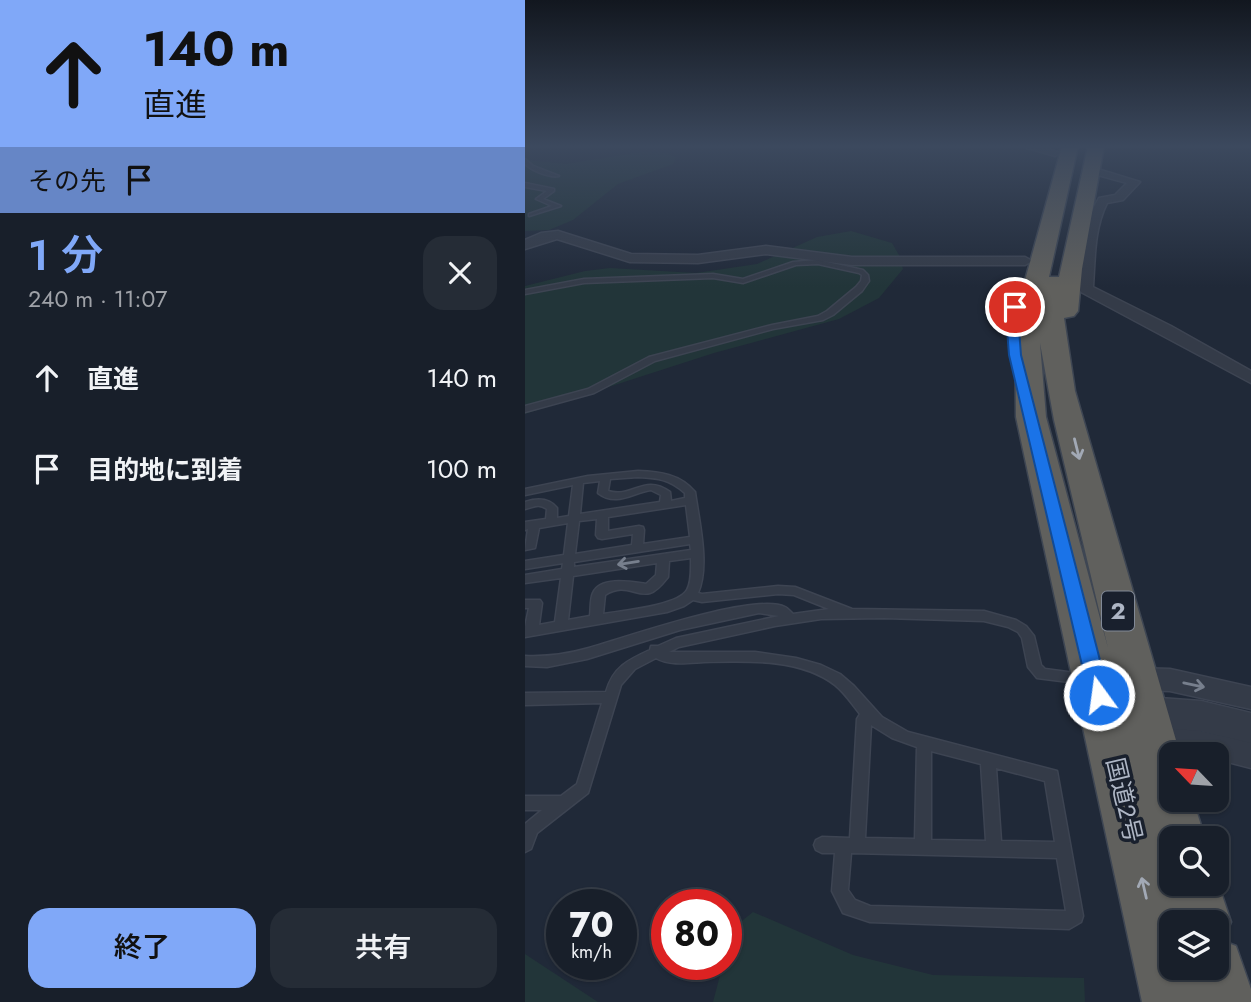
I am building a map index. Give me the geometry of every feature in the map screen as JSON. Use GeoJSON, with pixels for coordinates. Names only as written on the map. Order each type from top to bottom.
{"type":"FeatureCollection","features":[{"type":"Feature","properties":{"kind":"highway"},"geometry":{"type":"LineString","coordinates":[[1031,417],[1015,355],[1013,329],[1025,261],[1056,193]]}},
{"type":"Feature","properties":{"kind":"highway","name":"国道2号"},"geometry":{"type":"LineString","coordinates":[[1062,193],[1033,295],[1027,331],[1031,417],[1126,704],[1175,826]]}},
{"type":"Feature","properties":{"kind":"highway","name":"国道2号"},"geometry":{"type":"LineString","coordinates":[[1067,193],[1053,291],[1051,326],[1060,383],[1126,704],[1171,1002]]}},
{"type":"Feature","properties":{"kind":"highway"},"geometry":{"type":"LineString","coordinates":[[1060,383],[1071,269],[1085,239],[1078,193]]}},
{"type":"Feature","properties":{"kind":"highway"},"geometry":{"type":"LineString","coordinates":[[1220,980],[1226,1002]]}},
{"type":"Feature","properties":{"kind":"street"},"geometry":{"type":"LineString","coordinates":[[1124,193],[1119,198],[1103,200],[1085,239],[1086,289],[1165,329],[1251,378]]}},
{"type":"Feature","properties":{"kind":"street"},"geometry":{"type":"LineString","coordinates":[[525,244],[546,236],[558,235],[630,258],[698,259],[766,250],[852,261],[1025,261]]}},
{"type":"Feature","properties":{"kind":"street"},"geometry":{"type":"LineString","coordinates":[[1126,704],[1202,716],[1243,716]]}},
{"type":"Feature","properties":{"kind":"street"},"geometry":{"type":"LineString","coordinates":[[1126,704],[1197,742],[1251,755]]}},
{"type":"Feature","properties":{"kind":"lane"},"geometry":{"type":"LineString","coordinates":[[528,218],[558,205],[539,199],[548,193]]}},
{"type":"Feature","properties":{"kind":"lane"},"geometry":{"type":"LineString","coordinates":[[525,208],[530,210],[528,218]]}},
{"type":"Feature","properties":{"kind":"lane"},"geometry":{"type":"LineString","coordinates":[[525,292],[584,281],[713,276],[743,281],[796,263],[838,265],[865,275],[865,281],[859,289],[820,318],[772,327],[652,359],[591,391],[525,410]]}},
{"type":"Feature","properties":{"kind":"lane"},"geometry":{"type":"LineString","coordinates":[[525,492],[643,472],[669,476],[684,483],[690,492],[696,584],[685,601],[667,607],[528,631],[536,603],[525,604]]}},
{"type":"Feature","properties":{"kind":"lane"},"geometry":{"type":"LineString","coordinates":[[605,478],[603,493],[608,496],[625,496],[642,486],[655,487],[666,494],[664,505]]}},
{"type":"Feature","properties":{"kind":"lane"},"geometry":{"type":"LineString","coordinates":[[561,626],[578,483]]}},
{"type":"Feature","properties":{"kind":"lane"},"geometry":{"type":"LineString","coordinates":[[525,546],[531,545],[529,525],[691,501]]}},
{"type":"Feature","properties":{"kind":"lane"},"geometry":{"type":"LineString","coordinates":[[525,506],[534,502],[547,504],[552,508],[551,522]]}},
{"type":"Feature","properties":{"kind":"lane"},"geometry":{"type":"LineString","coordinates":[[603,514],[602,535],[639,530],[637,549]]}},
{"type":"Feature","properties":{"kind":"lane"},"geometry":{"type":"LineString","coordinates":[[525,565],[694,540]]}},
{"type":"Feature","properties":{"kind":"lane"},"geometry":{"type":"LineString","coordinates":[[525,579],[695,553]]}},
{"type":"Feature","properties":{"kind":"lane"},"geometry":{"type":"LineString","coordinates":[[596,619],[599,593],[604,588],[627,584],[648,589],[661,577],[663,558]]}},
{"type":"Feature","properties":{"kind":"lane"},"geometry":{"type":"LineString","coordinates":[[691,595],[702,598],[778,590],[795,591],[849,613]]}},
{"type":"Feature","properties":{"kind":"lane"},"geometry":{"type":"LineString","coordinates":[[525,661],[547,662],[587,654],[680,625],[759,608],[781,610],[790,618]]}},
{"type":"Feature","properties":{"kind":"lane"},"geometry":{"type":"LineString","coordinates":[[525,844],[531,828],[583,788],[615,682],[630,665],[656,650],[676,643],[790,618],[849,613],[1000,619],[1022,629],[1028,636],[1035,667],[1042,674],[1126,704]]}},
{"type":"Feature","properties":{"kind":"lane"},"geometry":{"type":"LineString","coordinates":[[656,650],[661,656],[671,658],[762,657],[799,664],[836,678],[853,692],[869,714],[887,730],[924,743],[1052,776],[1076,916],[1069,920],[870,914],[849,908],[840,891],[850,847],[864,719],[869,714]]}},
{"type":"Feature","properties":{"kind":"lane"},"geometry":{"type":"LineString","coordinates":[[525,699],[611,697]]}},
{"type":"Feature","properties":{"kind":"lane"},"geometry":{"type":"LineString","coordinates":[[923,848],[924,743]]}},
{"type":"Feature","properties":{"kind":"lane"},"geometry":{"type":"LineString","coordinates":[[988,759],[995,849]]}},
{"type":"Feature","properties":{"kind":"lane"},"geometry":{"type":"LineString","coordinates":[[525,803],[561,803]]}},
{"type":"Feature","properties":{"kind":"lane"},"geometry":{"type":"LineString","coordinates":[[822,845],[1064,850]]}},
{"type":"Feature","properties":{"kind":"green space"},"geometry":{"type":"Polygon","coordinates":[[[525,193],[607,193],[573,220],[549,230],[525,231],[525,193]]]}},
{"type":"Feature","properties":{"kind":"green space"},"geometry":{"type":"Polygon","coordinates":[[[851,231],[892,243],[899,255],[903,269],[879,298],[839,319],[714,353],[525,414],[525,286],[585,271],[610,268],[696,273],[757,264],[817,237],[851,231]]]}},
{"type":"Feature","properties":{"kind":"green space"},"geometry":{"type":"Polygon","coordinates":[[[753,912],[853,955],[933,975],[1084,978],[1085,1002],[713,1002],[719,980],[742,980],[742,921],[753,912]]]}},
{"type":"Feature","properties":{"kind":"green space"},"geometry":{"type":"Polygon","coordinates":[[[525,954],[546,968],[546,980],[565,980],[598,1002],[525,1002],[525,954]]]}},
{"type":"Feature","properties":{"kind":"route"},"geometry":{"type":"LineString","coordinates":[[1015,307],[1015,355],[1099,695]]}}]}
